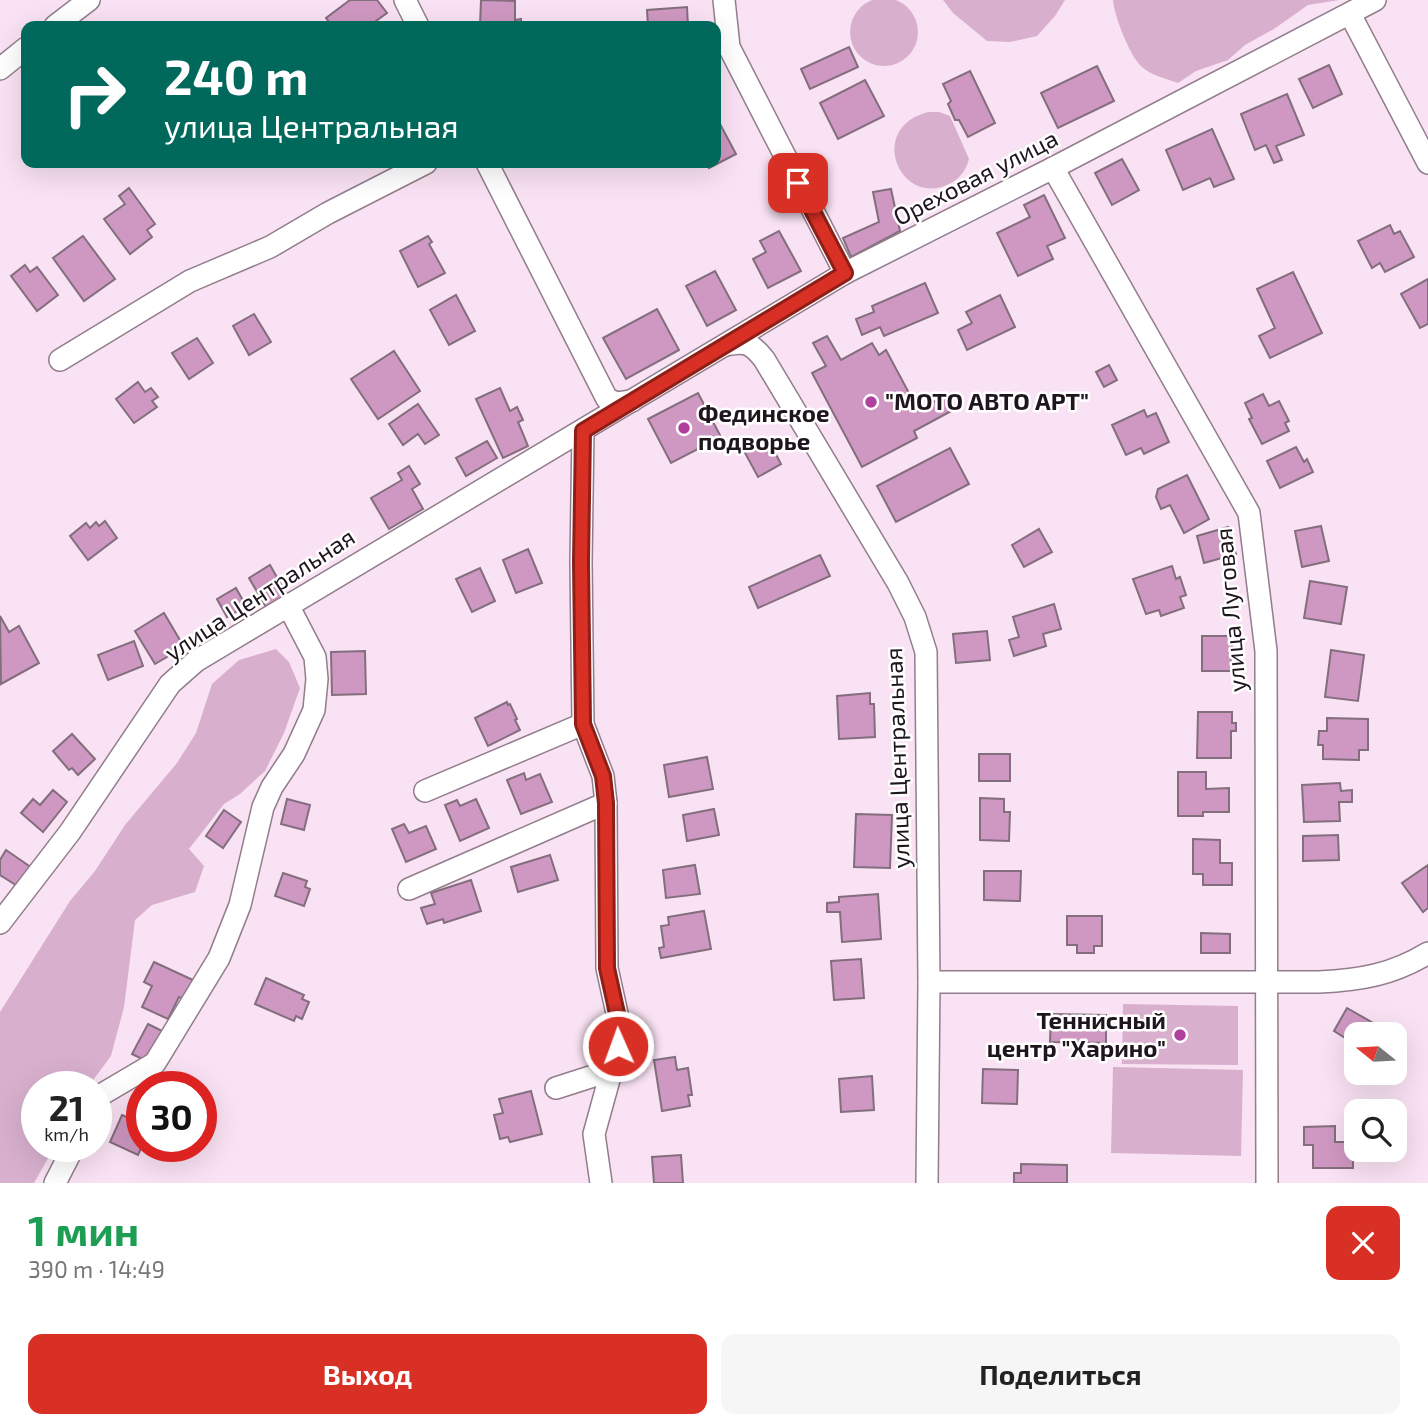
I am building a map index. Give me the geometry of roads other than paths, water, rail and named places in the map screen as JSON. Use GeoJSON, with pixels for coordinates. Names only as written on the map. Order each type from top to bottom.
{"type":"FeatureCollection","features":[{"type":"Feature","properties":{"kind":"street"},"geometry":{"type":"LineString","coordinates":[[62,21],[89,0]]}},
{"type":"Feature","properties":{"kind":"street"},"geometry":{"type":"LineString","coordinates":[[405,0],[416,21]]}},
{"type":"Feature","properties":{"kind":"street"},"geometry":{"type":"LineString","coordinates":[[724,0],[729,47],[845,273]]}},
{"type":"Feature","properties":{"kind":"street","name":"Ореховая улица"},"geometry":{"type":"LineString","coordinates":[[632,401],[845,273],[1053,169],[1375,0]]}},
{"type":"Feature","properties":{"kind":"street"},"geometry":{"type":"LineString","coordinates":[[1350,14],[1428,163]]}},
{"type":"Feature","properties":{"kind":"street"},"geometry":{"type":"LineString","coordinates":[[0,69],[21,52]]}},
{"type":"Feature","properties":{"kind":"street"},"geometry":{"type":"LineString","coordinates":[[60,360],[190,281],[270,247],[328,213],[416,168]]}},
{"type":"Feature","properties":{"kind":"street"},"geometry":{"type":"LineString","coordinates":[[490,168],[607,399],[617,403],[632,401]]}},
{"type":"Feature","properties":{"kind":"street","name":"улица Луговая"},"geometry":{"type":"LineString","coordinates":[[1053,169],[1249,513],[1266,651],[1267,1183]]}},
{"type":"Feature","properties":{"kind":"street","name":"улица Центральная"},"geometry":{"type":"LineString","coordinates":[[728,344],[745,343],[756,349],[764,359],[898,583],[915,617],[926,652],[929,982],[927,1183]]}},
{"type":"Feature","properties":{"kind":"street","name":"улица Центральная"},"geometry":{"type":"LineString","coordinates":[[0,923],[70,832],[170,684],[196,661],[632,401]]}},
{"type":"Feature","properties":{"kind":"street"},"geometry":{"type":"LineString","coordinates":[[583,431],[583,724],[603,776],[606,803],[607,968],[620,1027],[618,1046],[594,1134],[601,1183]]}},
{"type":"Feature","properties":{"kind":"street"},"geometry":{"type":"LineString","coordinates":[[112,1088],[155,1063],[219,958],[240,905],[263,807],[303,736],[314,710],[317,679],[315,657],[289,607]]}},
{"type":"Feature","properties":{"kind":"street"},"geometry":{"type":"LineString","coordinates":[[425,791],[583,724]]}},
{"type":"Feature","properties":{"kind":"street"},"geometry":{"type":"LineString","coordinates":[[410,890],[606,803]]}},
{"type":"Feature","properties":{"kind":"street"},"geometry":{"type":"LineString","coordinates":[[929,982],[1266,982],[1362,979],[1394,970],[1428,953]]}},
{"type":"Feature","properties":{"kind":"street"},"geometry":{"type":"LineString","coordinates":[[556,1088],[612,1070]]}},
{"type":"Feature","properties":{"kind":"street"},"geometry":{"type":"LineString","coordinates":[[55,1183],[66,1162]]}},
{"type":"Feature","properties":{"kind":"place","name":"\"МОТО АВТО АРТ\""},"geometry":{"type":"Point","coordinates":[871,402]}},
{"type":"Feature","properties":{"kind":"place","name":"Фединское подворье"},"geometry":{"type":"Point","coordinates":[684,428]}},
{"type":"Feature","properties":{"kind":"place","name":"Теннисный центр \"Харино\""},"geometry":{"type":"Point","coordinates":[1180,1035]}}]}
